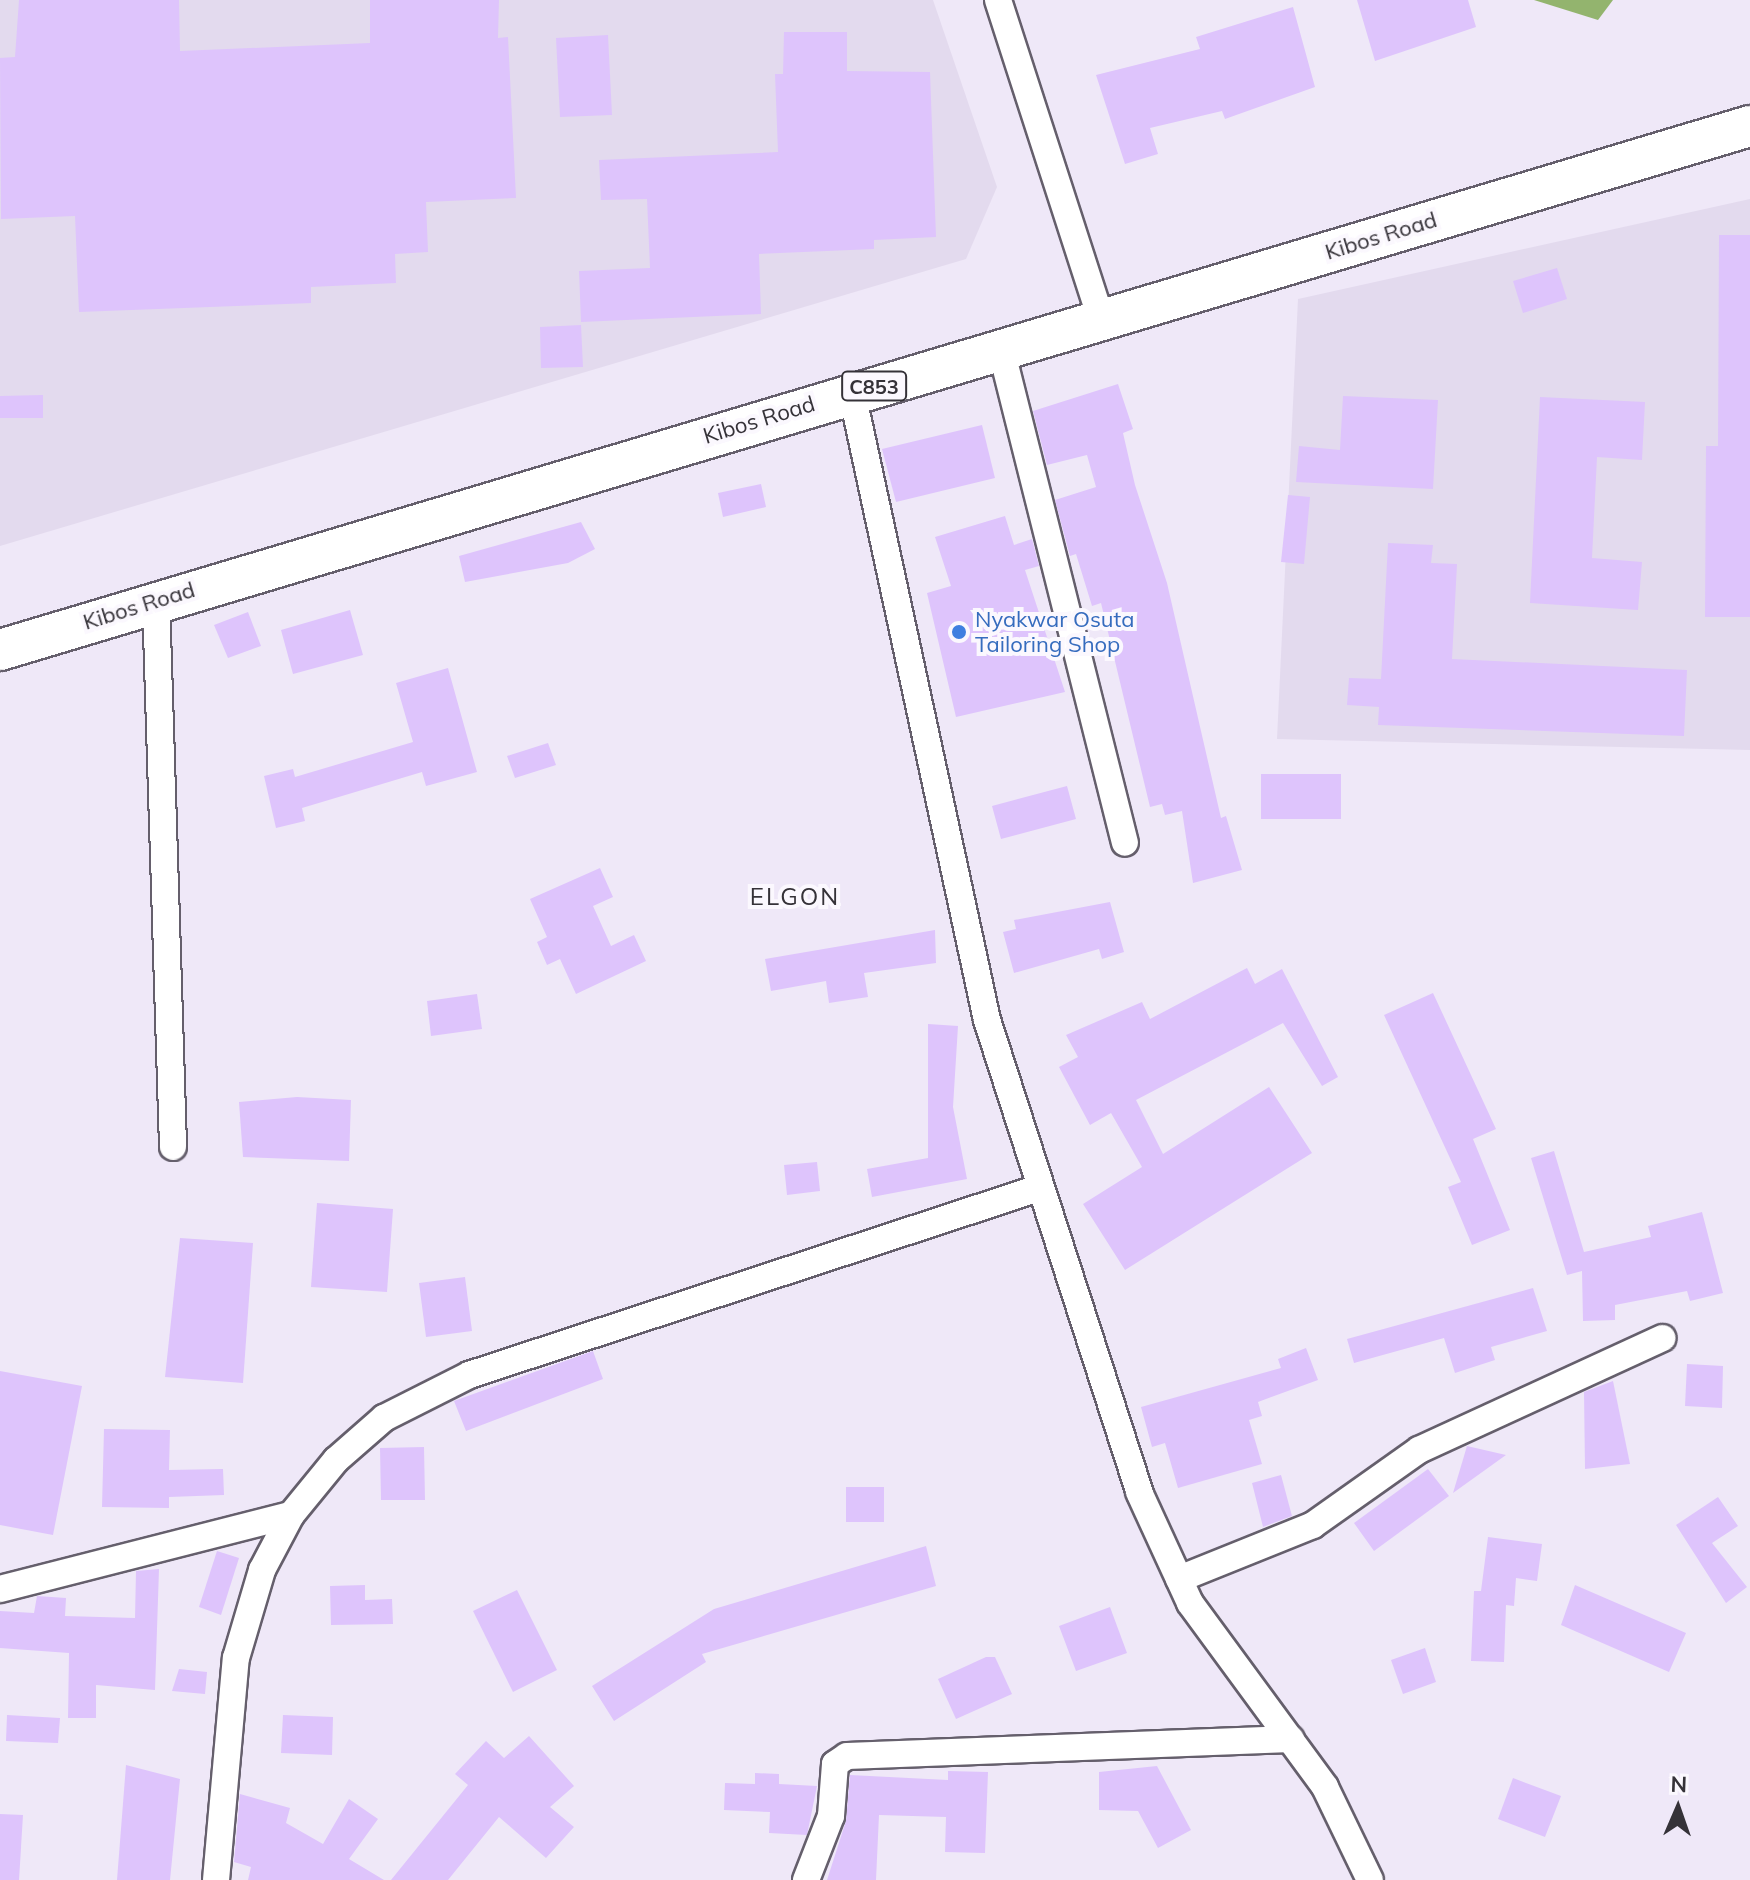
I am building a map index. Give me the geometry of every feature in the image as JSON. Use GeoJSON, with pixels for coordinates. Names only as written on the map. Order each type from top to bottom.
{"type":"FeatureCollection","features":[{"type":"Feature","properties":{"kind":"main road","name":"Kibos Road"},"geometry":{"type":"LineString","coordinates":[[0,650],[156,599],[1750,126]]}},
{"type":"Feature","properties":{"kind":"street"},"geometry":{"type":"LineString","coordinates":[[998,0],[1101,319]]}},
{"type":"Feature","properties":{"kind":"street"},"geometry":{"type":"LineString","coordinates":[[1001,349],[1125,843]]}},
{"type":"Feature","properties":{"kind":"street"},"geometry":{"type":"LineString","coordinates":[[852,393],[987,1020],[1139,1492],[1179,1579],[1240,1679],[1291,1739],[1325,1787],[1370,1880]]}},
{"type":"Feature","properties":{"kind":"street"},"geometry":{"type":"LineString","coordinates":[[156,599],[173,1147]]}},
{"type":"Feature","properties":{"kind":"street"},"geometry":{"type":"LineString","coordinates":[[216,1880],[236,1658],[262,1570],[291,1515],[336,1460],[384,1418],[469,1375],[1039,1188]]}},
{"type":"Feature","properties":{"kind":"street"},"geometry":{"type":"LineString","coordinates":[[1179,1579],[1313,1525],[1419,1450],[1663,1338]]}},
{"type":"Feature","properties":{"kind":"street"},"geometry":{"type":"LineString","coordinates":[[0,1589],[291,1515]]}},
{"type":"Feature","properties":{"kind":"street"},"geometry":{"type":"LineString","coordinates":[[806,1880],[831,1816],[835,1764],[847,1756],[1291,1739]]}},
{"type":"Feature","properties":{"kind":"shaded area"},"geometry":{"type":"Polygon","coordinates":[[[0,0],[933,0],[997,187],[966,259],[0,546],[0,0]]]}},
{"type":"Feature","properties":{"kind":"shaded area"},"geometry":{"type":"Polygon","coordinates":[[[1750,199],[1750,750],[1277,739],[1298,299],[1750,199]]]}},
{"type":"Feature","properties":{"kind":"green space"},"geometry":{"type":"Polygon","coordinates":[[[1534,0],[1613,0],[1598,20],[1534,0]]]}},
{"type":"Feature","properties":{"kind":"building"},"geometry":{"type":"Polygon","coordinates":[[[19,0],[179,0],[180,51],[370,43],[370,0],[499,0],[498,38],[508,37],[516,198],[426,202],[428,252],[395,254],[396,283],[311,287],[311,303],[79,312],[75,216],[1,219],[0,58],[15,57],[19,0]]]}},
{"type":"Feature","properties":{"kind":"building"},"geometry":{"type":"Polygon","coordinates":[[[1357,0],[1468,0],[1476,27],[1375,61],[1357,0]]]}},
{"type":"Feature","properties":{"kind":"building"},"geometry":{"type":"Polygon","coordinates":[[[1293,7],[1315,87],[1225,119],[1222,111],[1150,128],[1158,154],[1125,164],[1096,75],[1200,49],[1196,37],[1293,7]]]}},
{"type":"Feature","properties":{"kind":"building"},"geometry":{"type":"Polygon","coordinates":[[[784,32],[847,32],[847,71],[930,72],[936,237],[874,240],[874,249],[759,254],[761,314],[581,322],[579,271],[650,268],[647,199],[601,200],[599,160],[778,152],[775,74],[783,74],[784,32]]]}},
{"type":"Feature","properties":{"kind":"building"},"geometry":{"type":"Polygon","coordinates":[[[608,35],[612,115],[560,117],[556,38],[608,35]]]}},
{"type":"Feature","properties":{"kind":"building"},"geometry":{"type":"Polygon","coordinates":[[[1719,235],[1750,235],[1750,617],[1705,617],[1706,446],[1718,446],[1719,235]]]}},
{"type":"Feature","properties":{"kind":"building"},"geometry":{"type":"Polygon","coordinates":[[[1557,268],[1567,299],[1523,313],[1513,281],[1557,268]]]}},
{"type":"Feature","properties":{"kind":"building"},"geometry":{"type":"Polygon","coordinates":[[[581,325],[583,367],[541,368],[540,327],[581,325]]]}},
{"type":"Feature","properties":{"kind":"building"},"geometry":{"type":"Polygon","coordinates":[[[1118,384],[1133,429],[1123,433],[1135,485],[1167,583],[1221,818],[1226,816],[1242,870],[1193,883],[1182,811],[1165,815],[1162,804],[1150,807],[1101,603],[1092,606],[1076,554],[1070,556],[1055,500],[1096,487],[1087,455],[1047,465],[1033,411],[1118,384]]]}},
{"type":"Feature","properties":{"kind":"building"},"geometry":{"type":"Polygon","coordinates":[[[43,395],[43,418],[0,418],[0,396],[43,395]]]}},
{"type":"Feature","properties":{"kind":"building"},"geometry":{"type":"Polygon","coordinates":[[[1343,396],[1438,400],[1433,489],[1296,482],[1299,446],[1340,450],[1343,396]]]}},
{"type":"Feature","properties":{"kind":"building"},"geometry":{"type":"Polygon","coordinates":[[[1540,397],[1645,402],[1642,460],[1597,457],[1592,558],[1642,562],[1638,610],[1530,603],[1540,397]]]}},
{"type":"Feature","properties":{"kind":"building"},"geometry":{"type":"Polygon","coordinates":[[[982,425],[995,478],[896,502],[882,449],[982,425]]]}},
{"type":"Feature","properties":{"kind":"building"},"geometry":{"type":"Polygon","coordinates":[[[761,484],[766,507],[723,517],[718,493],[761,484]]]}},
{"type":"Feature","properties":{"kind":"building"},"geometry":{"type":"Polygon","coordinates":[[[1288,495],[1310,497],[1304,564],[1281,562],[1288,495]]]}},
{"type":"Feature","properties":{"kind":"building"},"geometry":{"type":"Polygon","coordinates":[[[1005,516],[1014,545],[1032,539],[1039,566],[1025,570],[1065,692],[956,717],[927,593],[951,586],[935,537],[1005,516]]]}},
{"type":"Feature","properties":{"kind":"building"},"geometry":{"type":"Polygon","coordinates":[[[581,522],[595,549],[568,563],[465,582],[459,556],[581,522]]]}},
{"type":"Feature","properties":{"kind":"building"},"geometry":{"type":"Polygon","coordinates":[[[1388,543],[1433,545],[1431,563],[1457,564],[1452,659],[1687,670],[1684,736],[1378,725],[1379,707],[1347,705],[1349,678],[1381,679],[1388,543]]]}},
{"type":"Feature","properties":{"kind":"building"},"geometry":{"type":"Polygon","coordinates":[[[350,610],[363,655],[293,674],[281,630],[350,610]]]}},
{"type":"Feature","properties":{"kind":"building"},"geometry":{"type":"Polygon","coordinates":[[[248,612],[261,646],[228,658],[214,625],[248,612]]]}},
{"type":"Feature","properties":{"kind":"building"},"geometry":{"type":"Polygon","coordinates":[[[448,668],[477,772],[426,786],[422,772],[302,808],[305,821],[276,828],[264,776],[293,769],[295,777],[413,742],[396,683],[448,668]]]}},
{"type":"Feature","properties":{"kind":"building"},"geometry":{"type":"Polygon","coordinates":[[[548,743],[556,765],[515,778],[507,756],[548,743]]]}},
{"type":"Feature","properties":{"kind":"building"},"geometry":{"type":"Polygon","coordinates":[[[1261,774],[1341,774],[1341,819],[1261,819],[1261,774]]]}},
{"type":"Feature","properties":{"kind":"building"},"geometry":{"type":"Polygon","coordinates":[[[1067,786],[1076,819],[1001,839],[992,806],[1067,786]]]}},
{"type":"Feature","properties":{"kind":"building"},"geometry":{"type":"Polygon","coordinates":[[[600,868],[613,897],[593,906],[611,946],[634,935],[646,961],[576,994],[560,959],[547,965],[537,942],[547,937],[530,899],[600,868]]]}},
{"type":"Feature","properties":{"kind":"building"},"geometry":{"type":"Polygon","coordinates":[[[1110,902],[1124,952],[1102,959],[1099,949],[1014,973],[1003,932],[1016,929],[1014,920],[1110,902]]]}},
{"type":"Feature","properties":{"kind":"building"},"geometry":{"type":"Polygon","coordinates":[[[935,930],[936,963],[864,973],[868,997],[829,1003],[826,981],[771,991],[765,959],[935,930]]]}},
{"type":"Feature","properties":{"kind":"building"},"geometry":{"type":"Polygon","coordinates":[[[1247,968],[1255,984],[1282,969],[1338,1077],[1322,1086],[1283,1023],[1136,1100],[1163,1154],[1269,1087],[1312,1153],[1125,1270],[1083,1204],[1142,1167],[1111,1113],[1090,1125],[1059,1067],[1078,1057],[1066,1035],[1142,1002],[1150,1019],[1247,968]]]}},
{"type":"Feature","properties":{"kind":"building"},"geometry":{"type":"Polygon","coordinates":[[[1433,993],[1496,1129],[1473,1139],[1510,1230],[1472,1245],[1448,1187],[1461,1182],[1384,1015],[1433,993]]]}},
{"type":"Feature","properties":{"kind":"building"},"geometry":{"type":"Polygon","coordinates":[[[477,994],[482,1029],[431,1036],[427,1001],[477,994]]]}},
{"type":"Feature","properties":{"kind":"building"},"geometry":{"type":"Polygon","coordinates":[[[928,1024],[958,1026],[953,1107],[967,1179],[872,1197],[867,1169],[928,1158],[928,1024]]]}},
{"type":"Feature","properties":{"kind":"building"},"geometry":{"type":"Polygon","coordinates":[[[297,1097],[351,1100],[349,1161],[243,1157],[239,1102],[297,1097]]]}},
{"type":"Feature","properties":{"kind":"building"},"geometry":{"type":"Polygon","coordinates":[[[1554,1151],[1584,1252],[1651,1237],[1648,1226],[1702,1212],[1723,1293],[1690,1301],[1687,1291],[1615,1305],[1615,1320],[1583,1321],[1582,1271],[1567,1275],[1531,1158],[1554,1151]]]}},
{"type":"Feature","properties":{"kind":"building"},"geometry":{"type":"Polygon","coordinates":[[[817,1162],[820,1191],[787,1195],[784,1165],[817,1162]]]}},
{"type":"Feature","properties":{"kind":"building"},"geometry":{"type":"Polygon","coordinates":[[[317,1203],[393,1209],[387,1292],[311,1287],[317,1203]]]}},
{"type":"Feature","properties":{"kind":"building"},"geometry":{"type":"Polygon","coordinates":[[[180,1238],[253,1243],[243,1383],[165,1377],[180,1238]]]}},
{"type":"Feature","properties":{"kind":"building"},"geometry":{"type":"Polygon","coordinates":[[[465,1277],[472,1331],[426,1337],[419,1283],[465,1277]]]}},
{"type":"Feature","properties":{"kind":"building"},"geometry":{"type":"Polygon","coordinates":[[[1533,1288],[1547,1331],[1491,1347],[1495,1360],[1455,1373],[1444,1338],[1354,1363],[1347,1339],[1533,1288]]]}},
{"type":"Feature","properties":{"kind":"building"},"geometry":{"type":"Polygon","coordinates":[[[1306,1348],[1318,1380],[1258,1402],[1262,1416],[1249,1420],[1262,1464],[1178,1488],[1165,1443],[1152,1447],[1141,1407],[1281,1368],[1278,1359],[1306,1348]]]}},
{"type":"Feature","properties":{"kind":"building"},"geometry":{"type":"Polygon","coordinates":[[[593,1351],[603,1379],[466,1431],[454,1401],[593,1351]]]}},
{"type":"Feature","properties":{"kind":"building"},"geometry":{"type":"Polygon","coordinates":[[[1687,1364],[1723,1366],[1722,1408],[1685,1406],[1687,1364]]]}},
{"type":"Feature","properties":{"kind":"building"},"geometry":{"type":"Polygon","coordinates":[[[0,1371],[82,1386],[53,1535],[0,1525],[0,1371]]]}},
{"type":"Feature","properties":{"kind":"building"},"geometry":{"type":"Polygon","coordinates":[[[1613,1381],[1630,1464],[1585,1469],[1584,1392],[1613,1381]]]}},
{"type":"Feature","properties":{"kind":"building"},"geometry":{"type":"Polygon","coordinates":[[[104,1429],[170,1430],[169,1470],[223,1469],[224,1495],[169,1497],[169,1508],[102,1507],[104,1429]]]}},
{"type":"Feature","properties":{"kind":"building"},"geometry":{"type":"Polygon","coordinates":[[[1467,1446],[1506,1455],[1453,1493],[1467,1446]]]}},
{"type":"Feature","properties":{"kind":"building"},"geometry":{"type":"Polygon","coordinates":[[[424,1447],[425,1500],[381,1500],[380,1448],[424,1447]]]}},
{"type":"Feature","properties":{"kind":"building"},"geometry":{"type":"Polygon","coordinates":[[[1428,1469],[1449,1496],[1374,1551],[1354,1523],[1428,1469]]]}},
{"type":"Feature","properties":{"kind":"building"},"geometry":{"type":"Polygon","coordinates":[[[1281,1475],[1292,1516],[1263,1527],[1252,1483],[1281,1475]]]}},
{"type":"Feature","properties":{"kind":"building"},"geometry":{"type":"Polygon","coordinates":[[[846,1487],[884,1487],[884,1522],[846,1522],[846,1487]]]}},
{"type":"Feature","properties":{"kind":"building"},"geometry":{"type":"Polygon","coordinates":[[[1718,1497],[1738,1526],[1712,1543],[1747,1587],[1726,1603],[1676,1525],[1718,1497]]]}},
{"type":"Feature","properties":{"kind":"building"},"geometry":{"type":"Polygon","coordinates":[[[1488,1537],[1542,1544],[1537,1581],[1516,1578],[1514,1606],[1506,1605],[1504,1662],[1471,1661],[1474,1591],[1481,1591],[1488,1537]]]}},
{"type":"Feature","properties":{"kind":"building"},"geometry":{"type":"Polygon","coordinates":[[[926,1546],[936,1586],[702,1654],[706,1662],[614,1721],[592,1686],[714,1609],[926,1546]]]}},
{"type":"Feature","properties":{"kind":"building"},"geometry":{"type":"Polygon","coordinates":[[[217,1551],[239,1558],[221,1615],[199,1607],[217,1551]]]}},
{"type":"Feature","properties":{"kind":"building"},"geometry":{"type":"Polygon","coordinates":[[[159,1569],[155,1690],[96,1685],[96,1718],[68,1718],[69,1653],[0,1648],[0,1611],[34,1613],[37,1596],[66,1598],[65,1616],[135,1618],[136,1571],[159,1569]]]}},
{"type":"Feature","properties":{"kind":"building"},"geometry":{"type":"Polygon","coordinates":[[[365,1585],[365,1600],[392,1599],[393,1624],[331,1625],[330,1586],[365,1585]]]}},
{"type":"Feature","properties":{"kind":"building"},"geometry":{"type":"Polygon","coordinates":[[[1575,1585],[1686,1633],[1669,1672],[1561,1625],[1575,1585]]]}},
{"type":"Feature","properties":{"kind":"building"},"geometry":{"type":"Polygon","coordinates":[[[517,1590],[557,1670],[513,1692],[473,1611],[517,1590]]]}},
{"type":"Feature","properties":{"kind":"building"},"geometry":{"type":"Polygon","coordinates":[[[1110,1607],[1127,1653],[1076,1671],[1059,1626],[1110,1607]]]}},
{"type":"Feature","properties":{"kind":"building"},"geometry":{"type":"Polygon","coordinates":[[[1425,1648],[1436,1682],[1403,1694],[1391,1660],[1425,1648]]]}},
{"type":"Feature","properties":{"kind":"building"},"geometry":{"type":"Polygon","coordinates":[[[986,1657],[995,1657],[1012,1694],[956,1719],[938,1679],[986,1657]]]}},
{"type":"Feature","properties":{"kind":"building"},"geometry":{"type":"Polygon","coordinates":[[[179,1669],[207,1672],[205,1694],[172,1691],[179,1669]]]}},
{"type":"Feature","properties":{"kind":"building"},"geometry":{"type":"Polygon","coordinates":[[[7,1715],[60,1718],[58,1743],[6,1741],[7,1715]]]}},
{"type":"Feature","properties":{"kind":"building"},"geometry":{"type":"Polygon","coordinates":[[[283,1715],[333,1717],[332,1755],[281,1753],[283,1715]]]}},
{"type":"Feature","properties":{"kind":"building"},"geometry":{"type":"Polygon","coordinates":[[[529,1736],[574,1786],[550,1807],[574,1827],[546,1858],[499,1817],[448,1880],[391,1880],[468,1785],[455,1774],[486,1741],[504,1758],[529,1736]]]}},
{"type":"Feature","properties":{"kind":"building"},"geometry":{"type":"Polygon","coordinates":[[[126,1765],[180,1779],[170,1880],[117,1880],[126,1765]]]}},
{"type":"Feature","properties":{"kind":"building"},"geometry":{"type":"Polygon","coordinates":[[[1157,1766],[1191,1830],[1158,1848],[1138,1811],[1099,1810],[1099,1772],[1157,1766]]]}},
{"type":"Feature","properties":{"kind":"building"},"geometry":{"type":"Polygon","coordinates":[[[948,1771],[988,1772],[985,1853],[945,1852],[946,1817],[879,1815],[876,1880],[827,1880],[846,1821],[850,1775],[948,1780],[948,1771]]]}},
{"type":"Feature","properties":{"kind":"building"},"geometry":{"type":"Polygon","coordinates":[[[755,1773],[779,1774],[779,1784],[817,1786],[807,1835],[769,1833],[770,1812],[724,1810],[725,1783],[755,1784],[755,1773]]]}},
{"type":"Feature","properties":{"kind":"building"},"geometry":{"type":"Polygon","coordinates":[[[1513,1778],[1561,1796],[1545,1837],[1498,1819],[1513,1778]]]}},
{"type":"Feature","properties":{"kind":"building"},"geometry":{"type":"Polygon","coordinates":[[[240,1794],[290,1808],[286,1823],[323,1844],[349,1799],[378,1819],[349,1859],[384,1880],[248,1880],[251,1867],[234,1862],[240,1794]]]}},
{"type":"Feature","properties":{"kind":"building"},"geometry":{"type":"Polygon","coordinates":[[[0,1814],[23,1815],[19,1880],[0,1880],[0,1814]]]}},
{"type":"Feature","properties":{"kind":"place","name":"Nyakwar Osuta Tailoring Shop"},"geometry":{"type":"Point","coordinates":[959,632]}},
{"type":"Feature","properties":{"kind":"district","name":"ELGON"},"geometry":{"type":"Point","coordinates":[795,897]}}]}
